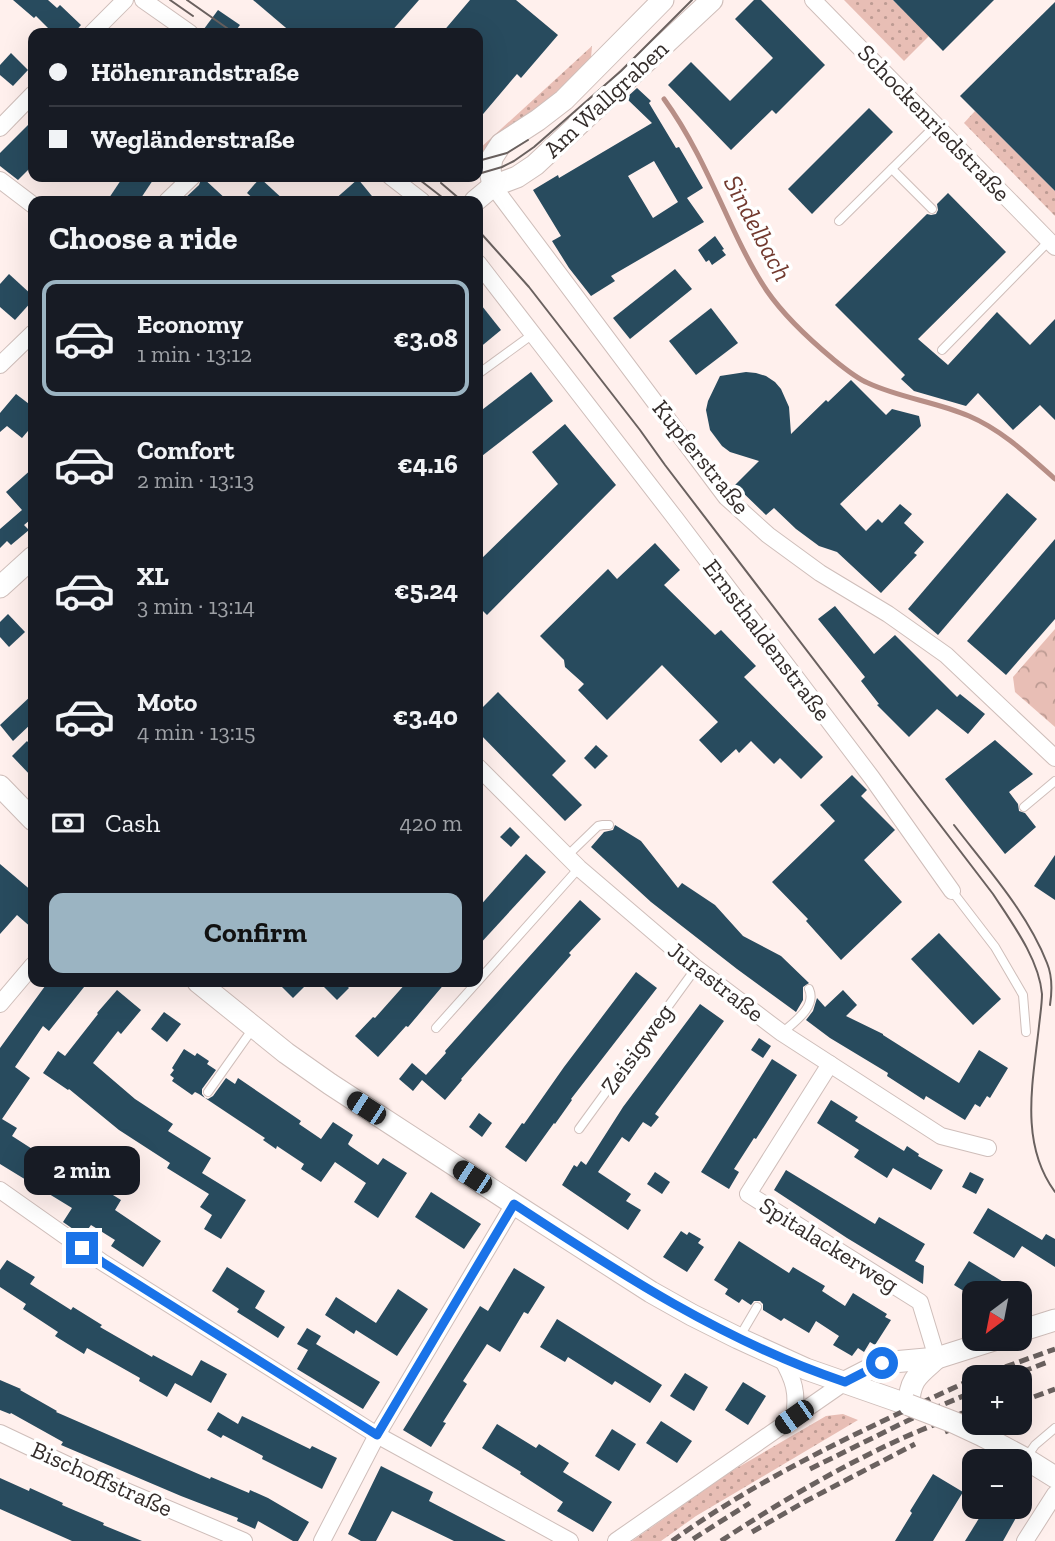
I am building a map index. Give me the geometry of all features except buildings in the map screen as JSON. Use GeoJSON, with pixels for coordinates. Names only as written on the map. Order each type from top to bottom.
{"type":"FeatureCollection","features":[{"type":"Feature","properties":{"kind":"main road","name":"Am Wallgraben"},"geometry":{"type":"LineString","coordinates":[[493,186],[492,158],[501,144],[564,100],[663,0]]}},
{"type":"Feature","properties":{"kind":"main road","name":"Am Wallgraben"},"geometry":{"type":"LineString","coordinates":[[481,196],[493,186],[517,177],[535,165],[712,0]]}},
{"type":"Feature","properties":{"kind":"main road"},"geometry":{"type":"LineString","coordinates":[[0,587],[28,562]]}},
{"type":"Feature","properties":{"kind":"main road"},"geometry":{"type":"LineString","coordinates":[[0,786],[28,815]]}},
{"type":"Feature","properties":{"kind":"main road"},"geometry":{"type":"LineString","coordinates":[[204,987],[330,1084],[651,1292],[782,1359],[889,1397],[983,1436],[1007,1449]]}},
{"type":"Feature","properties":{"kind":"main road"},"geometry":{"type":"LineString","coordinates":[[1032,1327],[1055,1320]]}},
{"type":"Feature","properties":{"kind":"main road"},"geometry":{"type":"LineString","coordinates":[[845,1382],[882,1363],[937,1358],[962,1350]]}},
{"type":"Feature","properties":{"kind":"main road"},"geometry":{"type":"LineString","coordinates":[[909,1405],[909,1391],[913,1380],[937,1358]]}},
{"type":"Feature","properties":{"kind":"main road"},"geometry":{"type":"LineString","coordinates":[[1032,1463],[1055,1477]]}},
{"type":"Feature","properties":{"kind":"street"},"geometry":{"type":"LineString","coordinates":[[97,28],[125,0]]}},
{"type":"Feature","properties":{"kind":"street"},"geometry":{"type":"LineString","coordinates":[[143,0],[183,28]]}},
{"type":"Feature","properties":{"kind":"street","name":"Schockenriedstraße"},"geometry":{"type":"LineString","coordinates":[[813,0],[1052,244]]}},
{"type":"Feature","properties":{"kind":"street"},"geometry":{"type":"LineString","coordinates":[[0,128],[28,99]]}},
{"type":"Feature","properties":{"kind":"street"},"geometry":{"type":"LineString","coordinates":[[0,180],[28,201]]}},
{"type":"Feature","properties":{"kind":"street"},"geometry":{"type":"LineString","coordinates":[[172,196],[187,182]]}},
{"type":"Feature","properties":{"kind":"street"},"geometry":{"type":"LineString","coordinates":[[397,182],[415,196]]}},
{"type":"Feature","properties":{"kind":"street","name":"Kupferstraße"},"geometry":{"type":"LineString","coordinates":[[493,186],[726,497],[768,535],[820,573],[888,614],[946,655],[1055,758]]}},
{"type":"Feature","properties":{"kind":"street","name":"Ernsthaldenstraße"},"geometry":{"type":"LineString","coordinates":[[483,269],[864,768],[952,891]]}},
{"type":"Feature","properties":{"kind":"street"},"geometry":{"type":"LineString","coordinates":[[0,365],[28,337]]}},
{"type":"Feature","properties":{"kind":"street","name":"Jurastraße"},"geometry":{"type":"LineString","coordinates":[[483,772],[579,868],[696,968],[782,1033],[941,1136],[988,1148]]}},
{"type":"Feature","properties":{"kind":"street"},"geometry":{"type":"LineString","coordinates":[[0,1003],[28,971]]}},
{"type":"Feature","properties":{"kind":"street","name":"Spitalackerweg"},"geometry":{"type":"LineString","coordinates":[[830,1064],[748,1194],[920,1302],[937,1358]]}},
{"type":"Feature","properties":{"kind":"street"},"geometry":{"type":"LineString","coordinates":[[0,1190],[102,1262],[377,1435],[570,1541]]}},
{"type":"Feature","properties":{"kind":"street"},"geometry":{"type":"LineString","coordinates":[[323,1541],[377,1435],[514,1204]]}},
{"type":"Feature","properties":{"kind":"street"},"geometry":{"type":"LineString","coordinates":[[782,1359],[792,1377],[796,1396],[794,1417]]}},
{"type":"Feature","properties":{"kind":"street"},"geometry":{"type":"LineString","coordinates":[[616,1541],[845,1382]]}},
{"type":"Feature","properties":{"kind":"street","name":"Bischoffstraße"},"geometry":{"type":"LineString","coordinates":[[0,1433],[93,1477],[244,1541]]}},
{"type":"Feature","properties":{"kind":"street"},"geometry":{"type":"LineString","coordinates":[[1025,1541],[1055,1494]]}},
{"type":"Feature","properties":{"kind":"lane"},"geometry":{"type":"LineString","coordinates":[[839,221],[936,125]]}},
{"type":"Feature","properties":{"kind":"lane"},"geometry":{"type":"LineString","coordinates":[[892,169],[932,209]]}},
{"type":"Feature","properties":{"kind":"lane"},"geometry":{"type":"LineString","coordinates":[[942,350],[1052,244]]}},
{"type":"Feature","properties":{"kind":"lane"},"geometry":{"type":"LineString","coordinates":[[483,370],[533,334]]}},
{"type":"Feature","properties":{"kind":"lane"},"geometry":{"type":"LineString","coordinates":[[1024,807],[1055,781]]}},
{"type":"Feature","properties":{"kind":"lane"},"geometry":{"type":"LineString","coordinates":[[567,856],[598,826],[610,825]]}},
{"type":"Feature","properties":{"kind":"lane"},"geometry":{"type":"LineString","coordinates":[[483,975],[579,868]]}},
{"type":"Feature","properties":{"kind":"lane","name":"Ernsthaldenstraße"},"geometry":{"type":"LineString","coordinates":[[952,891],[995,947],[1023,995],[1026,1032]]}},
{"type":"Feature","properties":{"kind":"lane","name":"Zeisigweg"},"geometry":{"type":"LineString","coordinates":[[579,1129],[696,968]]}},
{"type":"Feature","properties":{"kind":"lane"},"geometry":{"type":"LineString","coordinates":[[436,1028],[473,987]]}},
{"type":"Feature","properties":{"kind":"lane"},"geometry":{"type":"LineString","coordinates":[[782,1033],[810,1003],[812,996],[809,989]]}},
{"type":"Feature","properties":{"kind":"lane"},"geometry":{"type":"LineString","coordinates":[[208,1092],[254,1027]]}},
{"type":"Feature","properties":{"kind":"lane"},"geometry":{"type":"LineString","coordinates":[[738,1338],[757,1307]]}},
{"type":"Feature","properties":{"kind":"lane"},"geometry":{"type":"LineString","coordinates":[[1032,1450],[1055,1428]]}},
{"type":"Feature","properties":{"kind":"green space"},"geometry":{"type":"Polygon","coordinates":[[[844,0],[893,0],[929,36],[904,61],[844,0]]]}},
{"type":"Feature","properties":{"kind":"green space"},"geometry":{"type":"Polygon","coordinates":[[[592,46],[591,58],[583,72],[485,154],[483,145],[592,46]]]}},
{"type":"Feature","properties":{"kind":"green space"},"geometry":{"type":"Polygon","coordinates":[[[975,111],[1055,191],[1055,216],[964,123],[975,111]]]}},
{"type":"Feature","properties":{"kind":"green space"},"geometry":{"type":"Polygon","coordinates":[[[1055,629],[1055,727],[1015,692],[1013,677],[1055,629]]]}},
{"type":"Feature","properties":{"kind":"green space"},"geometry":{"type":"Polygon","coordinates":[[[843,1414],[858,1420],[696,1516],[661,1541],[632,1541],[730,1472],[826,1416],[843,1414]]]}},
{"type":"Feature","properties":{"kind":"waterway","name":"Sindelbach"},"geometry":{"type":"LineString","coordinates":[[664,99],[699,158],[756,274],[774,301],[815,344],[850,372],[880,388],[957,411],[981,422],[1015,444],[1055,479]]}},
{"type":"Feature","properties":{"kind":"tram line"},"geometry":{"type":"LineString","coordinates":[[170,0],[193,16]]}},
{"type":"Feature","properties":{"kind":"tram line"},"geometry":{"type":"LineString","coordinates":[[187,0],[227,28]]}},
{"type":"Feature","properties":{"kind":"tram line"},"geometry":{"type":"LineString","coordinates":[[483,173],[514,161],[534,147],[621,71],[692,0]]}},
{"type":"Feature","properties":{"kind":"tram line"},"geometry":{"type":"LineString","coordinates":[[483,160],[507,153],[528,140]]}},
{"type":"Feature","properties":{"kind":"tram line"},"geometry":{"type":"LineString","coordinates":[[422,182],[441,196]]}},
{"type":"Feature","properties":{"kind":"tram line"},"geometry":{"type":"LineString","coordinates":[[441,183],[456,196]]}},
{"type":"Feature","properties":{"kind":"tram line"},"geometry":{"type":"LineString","coordinates":[[483,236],[529,287],[640,430],[993,894],[1016,929],[1036,968],[1042,994],[1031,1112],[1036,1153],[1055,1192]]}},
{"type":"Feature","properties":{"kind":"tram line"},"geometry":{"type":"LineString","coordinates":[[954,825],[1005,891],[1039,944],[1050,973],[1050,1005]]}},
{"type":"Feature","properties":{"kind":"railway"},"geometry":{"type":"LineString","coordinates":[[1010,1365],[1055,1349]]}},
{"type":"Feature","properties":{"kind":"railway"},"geometry":{"type":"LineString","coordinates":[[1032,1368],[1048,1362]]}},
{"type":"Feature","properties":{"kind":"railway"},"geometry":{"type":"LineString","coordinates":[[672,1541],[781,1473],[962,1384]]}},
{"type":"Feature","properties":{"kind":"railway"},"geometry":{"type":"LineString","coordinates":[[1032,1398],[1055,1389]]}},
{"type":"Feature","properties":{"kind":"railway"},"geometry":{"type":"LineString","coordinates":[[810,1469],[962,1397]]}},
{"type":"Feature","properties":{"kind":"railway"},"geometry":{"type":"LineString","coordinates":[[721,1541],[834,1472],[905,1437],[962,1413]]}},
{"type":"Feature","properties":{"kind":"railway"},"geometry":{"type":"LineString","coordinates":[[945,1432],[962,1425]]}},
{"type":"Feature","properties":{"kind":"railway"},"geometry":{"type":"LineString","coordinates":[[752,1532],[915,1444]]}},
{"type":"Feature","properties":{"kind":"railway"},"geometry":{"type":"LineString","coordinates":[[693,1539],[750,1503]]}},
{"type":"Feature","properties":{"kind":"route"},"geometry":{"type":"LineString","coordinates":[[82,1248],[377,1435],[514,1204],[651,1292],[782,1359],[845,1382],[882,1363]]}}]}
